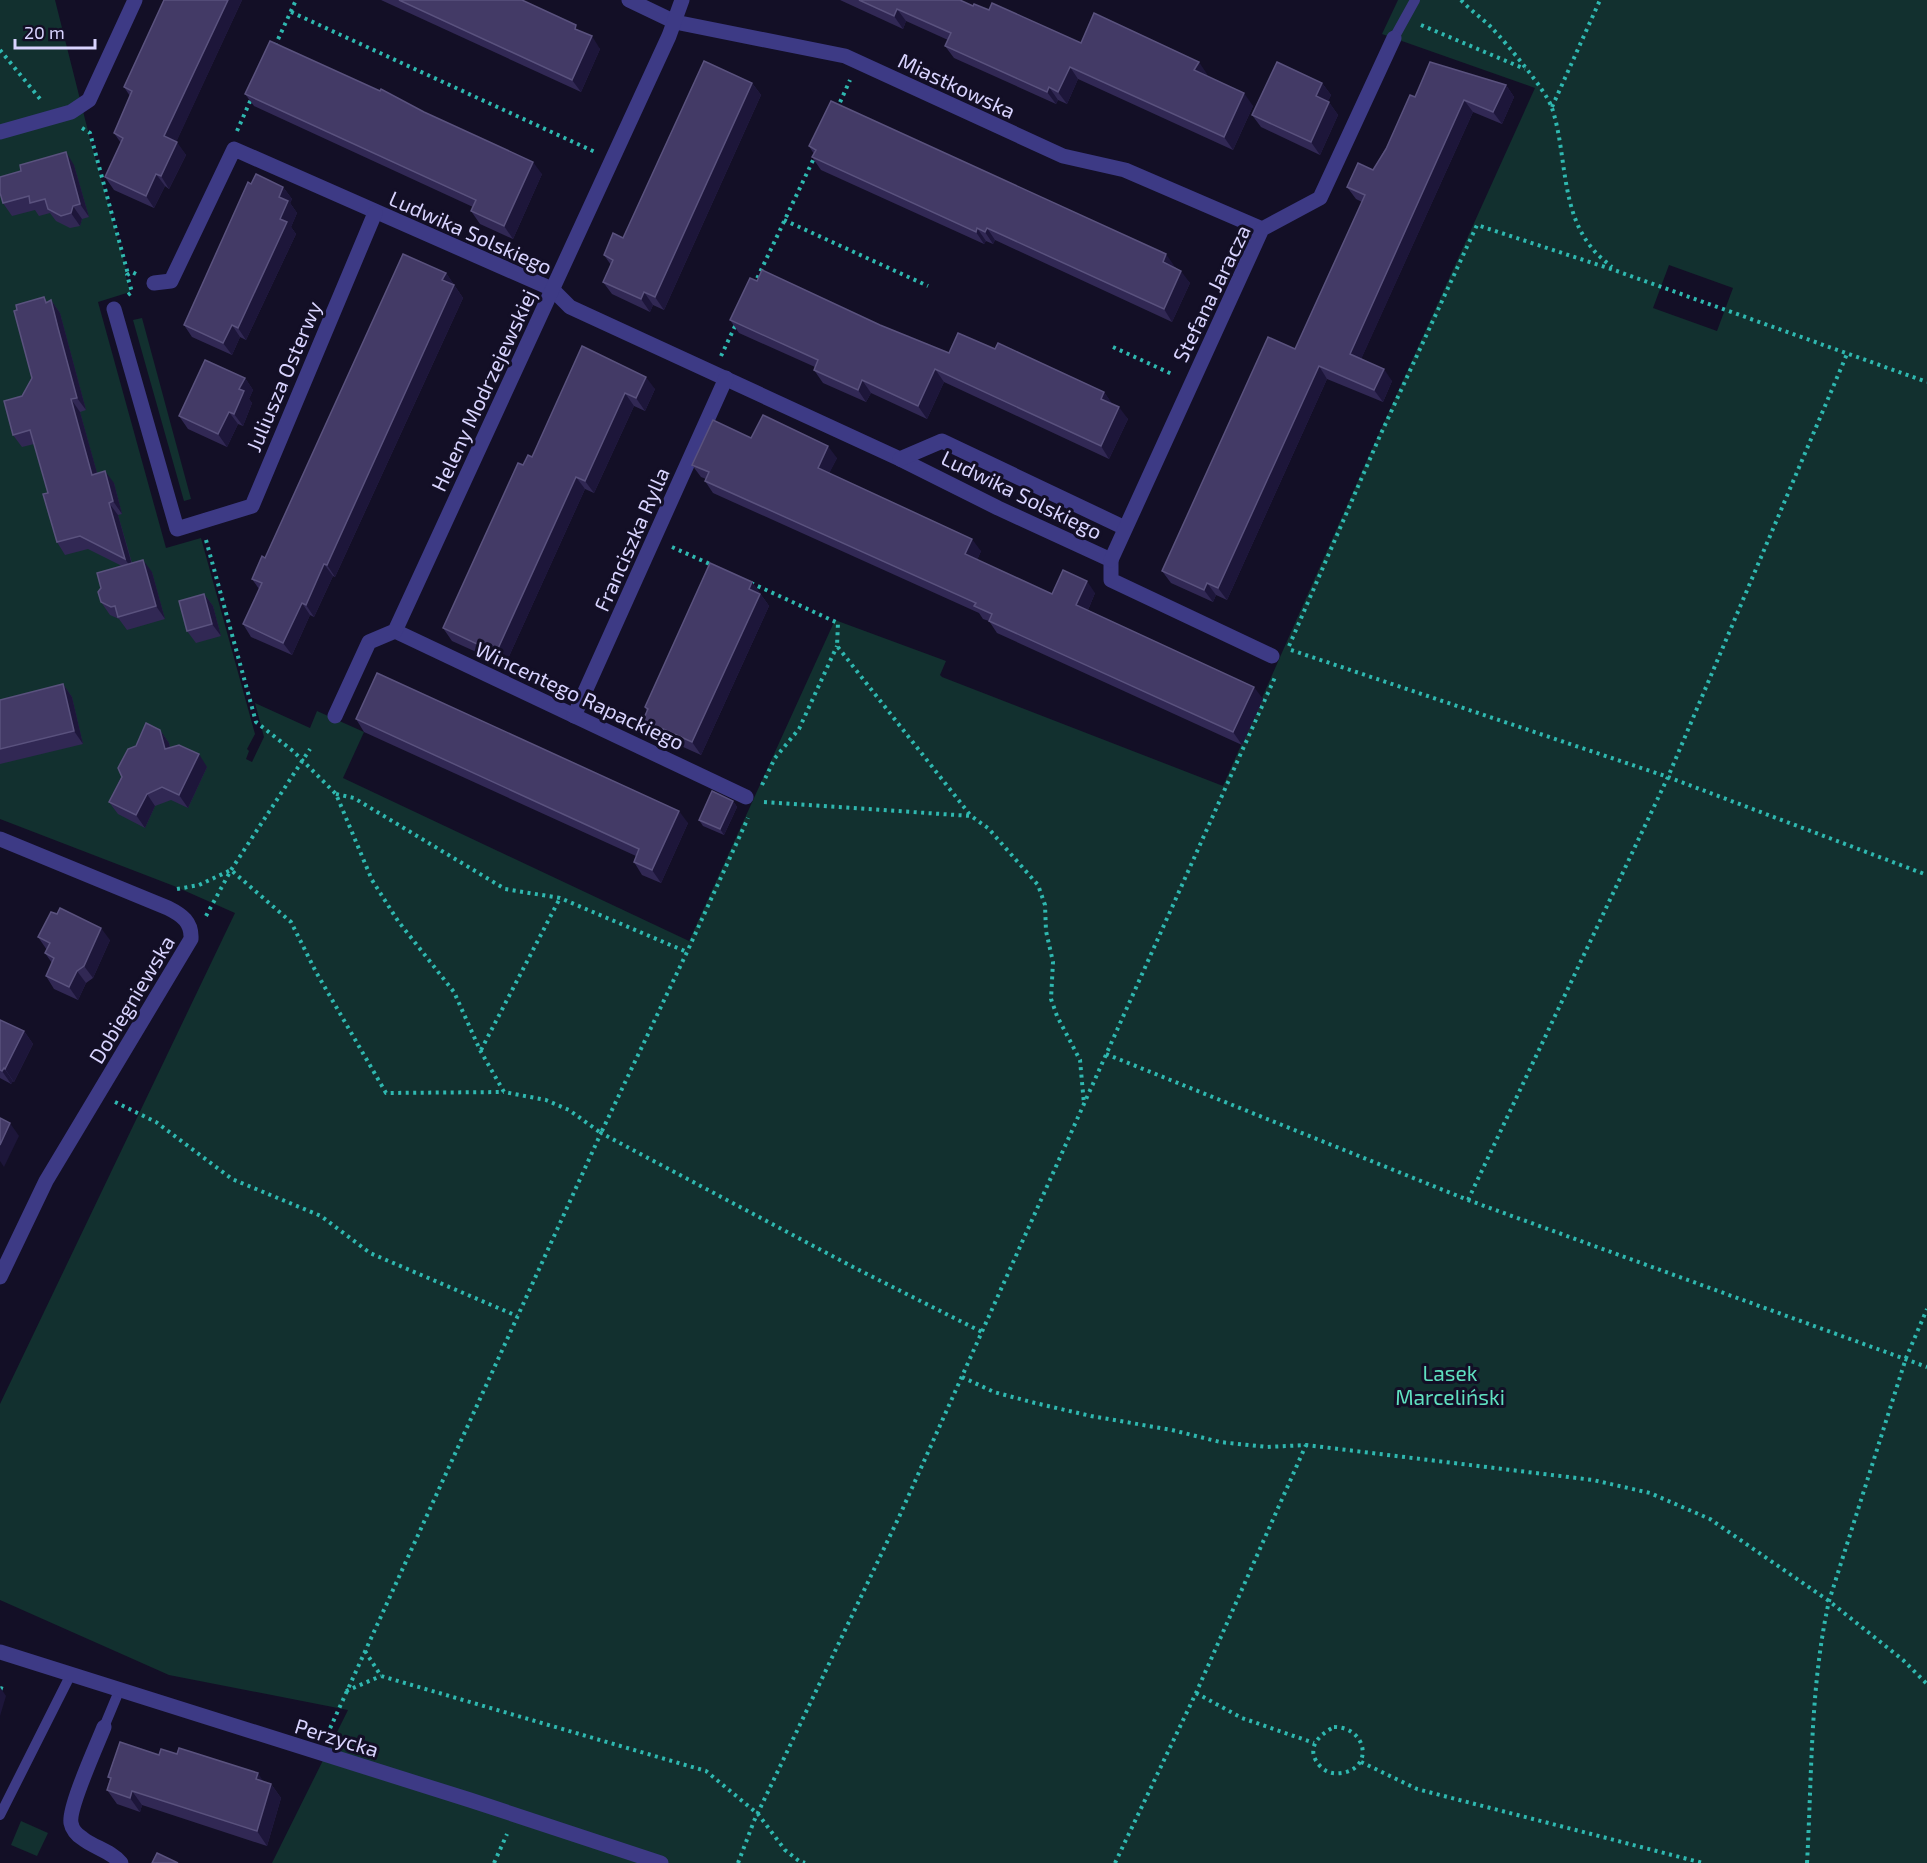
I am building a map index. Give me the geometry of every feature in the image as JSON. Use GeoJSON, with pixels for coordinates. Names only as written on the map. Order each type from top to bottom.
{"type":"FeatureCollection","features":[{"type":"Feature","properties":{"kind":"street"},"geometry":{"type":"LineString","coordinates":[[0,132],[71,112],[88,100],[135,0]]}},
{"type":"Feature","properties":{"kind":"street","name":"Miastkowska"},"geometry":{"type":"LineString","coordinates":[[629,0],[675,22],[845,56],[1064,156],[1125,170],[1262,229]]}},
{"type":"Feature","properties":{"kind":"street","name":"Heleny Modrzejewskiej"},"geometry":{"type":"LineString","coordinates":[[395,632],[675,22],[682,0]]}},
{"type":"Feature","properties":{"kind":"street","name":"Stefana Jaracza"},"geometry":{"type":"LineString","coordinates":[[1111,560],[1262,229],[1320,198],[1394,38]]}},
{"type":"Feature","properties":{"kind":"street","name":"Ludwika Solskiego"},"geometry":{"type":"LineString","coordinates":[[154,283],[171,281],[234,149],[552,290],[570,307],[900,459],[998,508],[1111,560],[1111,580],[1275,663]]}},
{"type":"Feature","properties":{"kind":"street","name":"Juliusza Osterwy"},"geometry":{"type":"LineString","coordinates":[[114,309],[177,529],[252,506],[375,213]]}},
{"type":"Feature","properties":{"kind":"street","name":"Franciszka Rylla"},"geometry":{"type":"LineString","coordinates":[[574,716],[726,378]]}},
{"type":"Feature","properties":{"kind":"street","name":"Ludwika Solskiego"},"geometry":{"type":"LineString","coordinates":[[900,459],[942,441],[1125,528]]}},
{"type":"Feature","properties":{"kind":"street"},"geometry":{"type":"LineString","coordinates":[[335,716],[369,642],[395,632]]}},
{"type":"Feature","properties":{"kind":"street","name":"Wincentego Rapackiego"},"geometry":{"type":"LineString","coordinates":[[395,632],[751,799]]}},
{"type":"Feature","properties":{"kind":"street","name":"Dobiegniewska"},"geometry":{"type":"LineString","coordinates":[[0,839],[179,914],[192,929],[191,939],[46,1181],[0,1277]]}},
{"type":"Feature","properties":{"kind":"street","name":"Perzycka"},"geometry":{"type":"LineString","coordinates":[[0,1652],[470,1800],[661,1863]]}},
{"type":"Feature","properties":{"kind":"street"},"geometry":{"type":"LineString","coordinates":[[104,1727],[75,1802],[70,1822],[74,1831],[82,1838],[115,1856],[121,1863]]}},
{"type":"Feature","properties":{"kind":"lane"},"geometry":{"type":"LineString","coordinates":[[1394,38],[1415,0]]}},
{"type":"Feature","properties":{"kind":"lane"},"geometry":{"type":"LineString","coordinates":[[0,1815],[71,1674]]}},
{"type":"Feature","properties":{"kind":"lane"},"geometry":{"type":"LineString","coordinates":[[104,1727],[119,1691]]}},
{"type":"Feature","properties":{"kind":"path"},"geometry":{"type":"LineString","coordinates":[[271,54],[296,0]]}},
{"type":"Feature","properties":{"kind":"path"},"geometry":{"type":"LineString","coordinates":[[1461,0],[1491,27],[1544,92],[1552,107],[1576,221],[1591,248],[1614,270]]}},
{"type":"Feature","properties":{"kind":"path"},"geometry":{"type":"LineString","coordinates":[[1552,107],[1600,0]]}},
{"type":"Feature","properties":{"kind":"path"},"geometry":{"type":"LineString","coordinates":[[291,12],[598,153]]}},
{"type":"Feature","properties":{"kind":"path"},"geometry":{"type":"LineString","coordinates":[[1405,18],[1526,69]]}},
{"type":"Feature","properties":{"kind":"path"},"geometry":{"type":"LineString","coordinates":[[0,50],[42,103]]}},
{"type":"Feature","properties":{"kind":"path"},"geometry":{"type":"LineString","coordinates":[[833,117],[853,75]]}},
{"type":"Feature","properties":{"kind":"path"},"geometry":{"type":"LineString","coordinates":[[237,131],[252,96]]}},
{"type":"Feature","properties":{"kind":"path"},"geometry":{"type":"LineString","coordinates":[[90,133],[132,292]]}},
{"type":"Feature","properties":{"kind":"path"},"geometry":{"type":"LineString","coordinates":[[749,295],[819,148]]}},
{"type":"Feature","properties":{"kind":"path"},"geometry":{"type":"LineString","coordinates":[[784,220],[928,286]]}},
{"type":"Feature","properties":{"kind":"path"},"geometry":{"type":"LineString","coordinates":[[1927,382],[1614,270],[1477,225],[1379,438],[1288,649],[1668,777],[1927,874]]}},
{"type":"Feature","properties":{"kind":"path"},"geometry":{"type":"LineString","coordinates":[[719,359],[739,316]]}},
{"type":"Feature","properties":{"kind":"path"},"geometry":{"type":"LineString","coordinates":[[1113,347],[1180,378]]}},
{"type":"Feature","properties":{"kind":"path"},"geometry":{"type":"LineString","coordinates":[[1468,1200],[1668,777],[1847,354]]}},
{"type":"Feature","properties":{"kind":"path"},"geometry":{"type":"LineString","coordinates":[[205,537],[256,722],[293,751],[336,794],[372,880],[398,921],[454,992],[480,1050],[504,1092]]}},
{"type":"Feature","properties":{"kind":"path"},"geometry":{"type":"LineString","coordinates":[[654,539],[719,569]]}},
{"type":"Feature","properties":{"kind":"path"},"geometry":{"type":"LineString","coordinates":[[324,1742],[601,1133],[687,952],[751,799],[775,758],[799,729],[837,646],[838,623],[741,579]]}},
{"type":"Feature","properties":{"kind":"path"},"geometry":{"type":"LineString","coordinates":[[837,646],[971,816],[988,828],[1038,885],[1045,905],[1046,931],[1053,962],[1051,999],[1056,1016],[1080,1060],[1084,1104]]}},
{"type":"Feature","properties":{"kind":"path"},"geometry":{"type":"LineString","coordinates":[[738,1863],[758,1814],[899,1517],[962,1377],[1106,1054],[1275,663]]}},
{"type":"Feature","properties":{"kind":"path"},"geometry":{"type":"LineString","coordinates":[[191,939],[212,908],[231,870],[310,749]]}},
{"type":"Feature","properties":{"kind":"path"},"geometry":{"type":"LineString","coordinates":[[336,794],[354,798],[506,889],[560,898],[687,952]]}},
{"type":"Feature","properties":{"kind":"path"},"geometry":{"type":"LineString","coordinates":[[751,799],[971,816]]}},
{"type":"Feature","properties":{"kind":"path"},"geometry":{"type":"LineString","coordinates":[[231,870],[291,922],[316,972],[386,1093],[504,1092],[546,1100],[569,1110],[601,1133],[853,1267],[982,1332]]}},
{"type":"Feature","properties":{"kind":"path"},"geometry":{"type":"LineString","coordinates":[[480,1050],[560,898]]}},
{"type":"Feature","properties":{"kind":"path"},"geometry":{"type":"LineString","coordinates":[[1106,1054],[1468,1200],[1927,1366]]}},
{"type":"Feature","properties":{"kind":"path"},"geometry":{"type":"LineString","coordinates":[[99,1094],[156,1122],[232,1179],[321,1216],[370,1253],[517,1316]]}},
{"type":"Feature","properties":{"kind":"path"},"geometry":{"type":"LineString","coordinates":[[1808,1863],[1813,1715],[1820,1643],[1829,1601],[1905,1358],[1927,1310]]}},
{"type":"Feature","properties":{"kind":"path"},"geometry":{"type":"LineString","coordinates":[[962,1377],[994,1392],[1035,1403],[1091,1416],[1172,1430],[1220,1442],[1267,1447],[1306,1445],[1593,1479],[1650,1493],[1710,1519],[1829,1601],[1903,1660],[1927,1684]]}},
{"type":"Feature","properties":{"kind":"path"},"geometry":{"type":"LineString","coordinates":[[1115,1863],[1196,1693],[1306,1445]]}},
{"type":"Feature","properties":{"kind":"path"},"geometry":{"type":"LineString","coordinates":[[365,1650],[381,1676]]}},
{"type":"Feature","properties":{"kind":"path"},"geometry":{"type":"LineString","coordinates":[[346,1691],[381,1676],[706,1772],[758,1814],[785,1850],[799,1861],[806,1863]]}},
{"type":"Feature","properties":{"kind":"path"},"geometry":{"type":"LineString","coordinates":[[0,1689],[6,1690]]}},
{"type":"Feature","properties":{"kind":"path"},"geometry":{"type":"LineString","coordinates":[[1196,1693],[1242,1718],[1314,1743]]}},
{"type":"Feature","properties":{"kind":"path"},"geometry":{"type":"LineString","coordinates":[[1334,1727],[1346,1727],[1356,1735],[1363,1749],[1360,1762],[1350,1772],[1334,1774],[1321,1767],[1314,1756],[1314,1743],[1322,1733],[1334,1727]]}},
{"type":"Feature","properties":{"kind":"path"},"geometry":{"type":"LineString","coordinates":[[1360,1762],[1417,1788],[1703,1863]]}},
{"type":"Feature","properties":{"kind":"path"},"geometry":{"type":"LineString","coordinates":[[494,1863],[511,1827]]}},
{"type":"Feature","properties":{"kind":"green space","name":"Lasek Marceliński"},"geometry":{"type":"Polygon","coordinates":[[[0,0],[55,0],[127,272],[125,273],[130,292],[98,302],[166,548],[201,538],[255,734],[247,749],[249,751],[246,759],[252,762],[264,737],[255,703],[310,728],[317,711],[364,732],[343,778],[689,941],[835,620],[946,661],[940,675],[942,677],[1223,786],[1535,88],[1382,34],[1398,0],[1927,0],[1927,1863],[272,1863],[348,1710],[169,1675],[0,1600],[0,1404],[235,913],[174,886],[0,819],[0,0]],[[1669,265],[1653,308],[1717,331],[1733,288],[1669,265]]]}},
{"type":"Feature","properties":{"kind":"green space"},"geometry":{"type":"Polygon","coordinates":[[[142,318],[191,499],[184,501],[133,320],[142,318]]]}},
{"type":"Feature","properties":{"kind":"green space"},"geometry":{"type":"Polygon","coordinates":[[[21,1821],[48,1833],[37,1856],[11,1845],[21,1821]]]}},
{"type":"Feature","properties":{"kind":"building"},"geometry":{"type":"Polygon","coordinates":[[[164,0],[228,0],[164,136],[177,142],[161,176],[156,174],[146,196],[105,177],[123,138],[114,133],[132,91],[124,87],[164,0]]]}},
{"type":"Feature","properties":{"kind":"building"},"geometry":{"type":"Polygon","coordinates":[[[399,0],[522,0],[576,25],[575,29],[592,36],[572,80],[399,0]]]}},
{"type":"Feature","properties":{"kind":"building"},"geometry":{"type":"Polygon","coordinates":[[[859,0],[960,0],[989,10],[992,3],[1081,43],[1094,13],[1199,62],[1194,70],[1244,93],[1224,137],[1070,67],[1058,92],[1049,87],[1047,92],[945,46],[951,33],[897,9],[894,16],[859,0]]]}},
{"type":"Feature","properties":{"kind":"building"},"geometry":{"type":"Polygon","coordinates":[[[270,41],[380,91],[381,89],[424,112],[533,162],[504,226],[471,211],[476,200],[245,94],[270,41]]]}},
{"type":"Feature","properties":{"kind":"building"},"geometry":{"type":"Polygon","coordinates":[[[704,61],[752,83],[655,297],[644,292],[641,299],[603,282],[613,260],[604,255],[613,233],[623,238],[704,61]]]}},
{"type":"Feature","properties":{"kind":"building"},"geometry":{"type":"Polygon","coordinates":[[[1277,62],[1322,83],[1316,96],[1329,102],[1311,142],[1252,115],[1277,62]]]}},
{"type":"Feature","properties":{"kind":"building"},"geometry":{"type":"Polygon","coordinates":[[[1430,62],[1506,85],[1493,112],[1464,100],[1350,354],[1384,369],[1374,390],[1319,366],[1218,588],[1207,583],[1204,590],[1162,571],[1268,337],[1295,349],[1365,195],[1347,187],[1358,163],[1373,170],[1386,149],[1410,95],[1415,97],[1430,62]]]}},
{"type":"Feature","properties":{"kind":"building"},"geometry":{"type":"Polygon","coordinates":[[[831,101],[1166,254],[1163,262],[1181,271],[1164,309],[987,228],[985,232],[977,228],[976,232],[812,157],[816,150],[809,146],[831,101]]]}},
{"type":"Feature","properties":{"kind":"building"},"geometry":{"type":"Polygon","coordinates":[[[66,152],[80,204],[73,206],[71,213],[61,216],[48,209],[45,199],[30,203],[29,196],[3,203],[0,193],[0,177],[21,171],[20,165],[66,152]]]}},
{"type":"Feature","properties":{"kind":"building"},"geometry":{"type":"Polygon","coordinates":[[[256,174],[283,187],[279,197],[288,201],[280,219],[287,222],[238,328],[232,325],[223,343],[184,325],[248,182],[251,184],[256,174]]]}},
{"type":"Feature","properties":{"kind":"building"},"geometry":{"type":"Polygon","coordinates":[[[403,254],[446,273],[442,280],[454,285],[327,565],[324,564],[306,605],[302,603],[283,643],[243,624],[262,583],[252,579],[262,556],[265,558],[403,254]]]}},
{"type":"Feature","properties":{"kind":"building"},"geometry":{"type":"Polygon","coordinates":[[[762,270],[880,325],[949,353],[958,333],[995,349],[998,343],[1104,392],[1101,399],[1119,407],[1101,446],[935,369],[918,406],[862,380],[858,390],[814,370],[818,360],[730,320],[750,278],[757,281],[762,270]]]}},
{"type":"Feature","properties":{"kind":"building"},"geometry":{"type":"Polygon","coordinates":[[[44,297],[46,303],[51,300],[77,398],[71,399],[92,475],[105,471],[113,501],[109,503],[125,559],[80,536],[57,542],[43,494],[48,493],[30,430],[13,435],[4,401],[22,396],[32,378],[14,311],[17,310],[16,305],[44,297]]]}},
{"type":"Feature","properties":{"kind":"building"},"geometry":{"type":"Polygon","coordinates":[[[582,346],[646,377],[636,398],[625,393],[585,481],[576,477],[496,653],[443,628],[518,463],[523,465],[528,455],[532,457],[582,346]]]}},
{"type":"Feature","properties":{"kind":"building"},"geometry":{"type":"Polygon","coordinates":[[[205,360],[245,378],[239,389],[244,391],[234,414],[229,412],[218,434],[179,416],[205,360]]]}},
{"type":"Feature","properties":{"kind":"building"},"geometry":{"type":"Polygon","coordinates":[[[763,415],[828,446],[818,468],[972,539],[965,554],[1052,594],[1063,570],[1087,581],[1076,605],[1254,687],[1233,732],[989,621],[992,614],[974,606],[976,603],[705,481],[709,472],[692,465],[713,420],[751,438],[763,415]]]}},
{"type":"Feature","properties":{"kind":"building"},"geometry":{"type":"Polygon","coordinates":[[[143,560],[156,606],[118,617],[115,606],[111,607],[101,602],[98,592],[101,588],[97,573],[143,560]]]}},
{"type":"Feature","properties":{"kind":"building"},"geometry":{"type":"Polygon","coordinates":[[[710,563],[752,582],[749,589],[760,594],[692,742],[643,720],[648,709],[645,707],[710,563]]]}},
{"type":"Feature","properties":{"kind":"building"},"geometry":{"type":"Polygon","coordinates":[[[204,594],[212,624],[187,631],[179,601],[204,594]]]}},
{"type":"Feature","properties":{"kind":"building"},"geometry":{"type":"Polygon","coordinates":[[[377,673],[679,811],[652,870],[634,862],[639,849],[356,719],[377,673]]]}},
{"type":"Feature","properties":{"kind":"building"},"geometry":{"type":"Polygon","coordinates":[[[63,684],[74,731],[0,749],[0,700],[63,684]]]}},
{"type":"Feature","properties":{"kind":"building"},"geometry":{"type":"Polygon","coordinates":[[[146,723],[160,730],[165,749],[179,745],[199,754],[179,795],[162,787],[147,794],[136,815],[109,802],[122,777],[118,768],[128,749],[136,746],[146,723]]]}},
{"type":"Feature","properties":{"kind":"building"},"geometry":{"type":"Polygon","coordinates":[[[712,791],[733,801],[720,829],[699,820],[712,791]]]}},
{"type":"Feature","properties":{"kind":"building"},"geometry":{"type":"Polygon","coordinates":[[[60,908],[101,928],[84,966],[77,971],[69,987],[46,976],[54,958],[45,953],[50,943],[38,937],[51,912],[57,914],[60,908]]]}},
{"type":"Feature","properties":{"kind":"building"},"geometry":{"type":"Polygon","coordinates":[[[0,1020],[24,1031],[2,1071],[0,1070],[0,1020]]]}},
{"type":"Feature","properties":{"kind":"building"},"geometry":{"type":"Polygon","coordinates":[[[0,1118],[10,1123],[0,1145],[0,1118]]]}},
{"type":"Feature","properties":{"kind":"building"},"geometry":{"type":"Polygon","coordinates":[[[120,1742],[159,1755],[161,1749],[177,1754],[179,1748],[258,1773],[256,1779],[271,1784],[257,1831],[132,1791],[130,1798],[107,1790],[111,1778],[108,1777],[120,1742]]]}},
{"type":"Feature","properties":{"kind":"building"},"geometry":{"type":"Polygon","coordinates":[[[157,1853],[178,1863],[152,1863],[157,1853]]]}}]}
